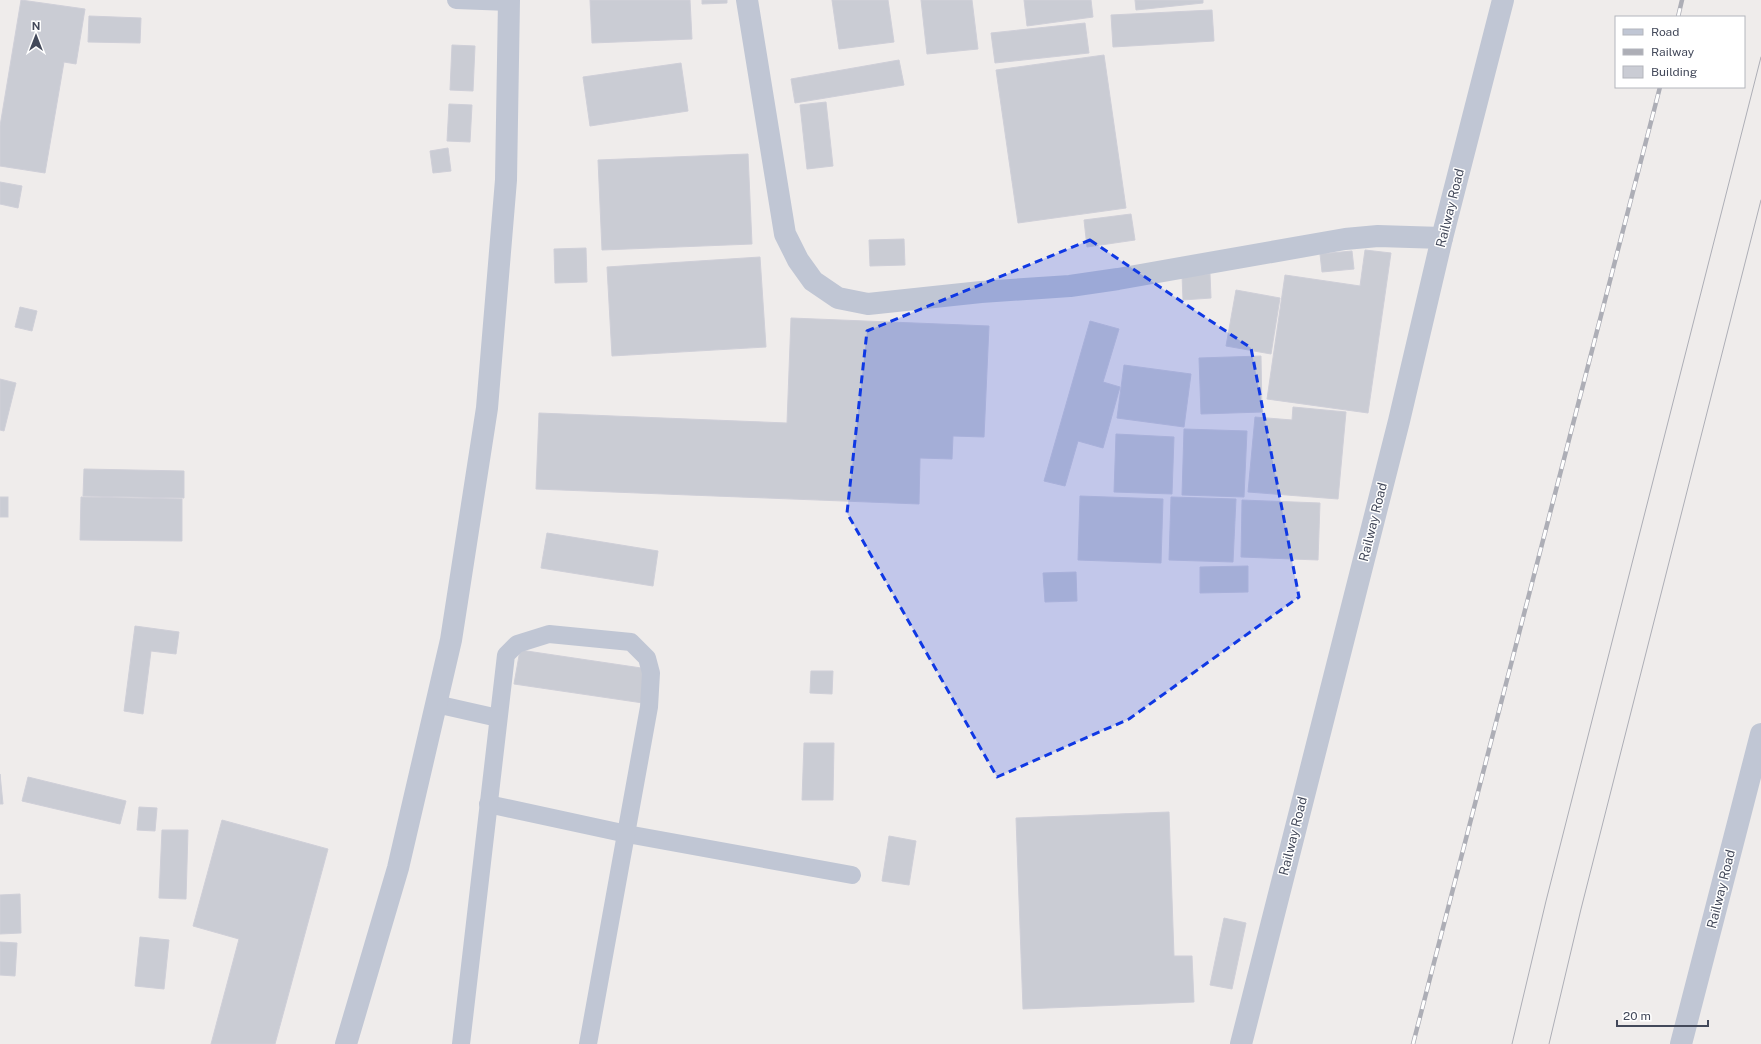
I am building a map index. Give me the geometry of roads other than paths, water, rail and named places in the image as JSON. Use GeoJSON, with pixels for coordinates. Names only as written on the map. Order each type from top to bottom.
{"type":"FeatureCollection","features":[{"type":"Feature","properties":{"kind":"street"},"geometry":{"type":"LineString","coordinates":[[747,0],[785,234],[798,260],[813,281],[838,298],[868,304],[981,292],[1070,286],[1242,258],[1345,238],[1378,236],[1442,238]]}},
{"type":"Feature","properties":{"kind":"street","name":"Railway Road"},"geometry":{"type":"LineString","coordinates":[[1241,1044],[1399,421],[1442,238],[1503,0]]}},
{"type":"Feature","properties":{"kind":"street"},"geometry":{"type":"LineString","coordinates":[[346,1044],[398,868],[451,640],[487,408],[506,180],[508,1]]}},
{"type":"Feature","properties":{"kind":"street","name":"Railway Road"},"geometry":{"type":"LineString","coordinates":[[1681,1044],[1761,734]]}},
{"type":"Feature","properties":{"kind":"lane"},"geometry":{"type":"LineString","coordinates":[[456,0],[508,1]]}},
{"type":"Feature","properties":{"kind":"lane"},"geometry":{"type":"LineString","coordinates":[[461,1044],[506,655],[518,644],[549,634],[630,642],[647,658],[651,673],[649,708],[588,1044]]}},
{"type":"Feature","properties":{"kind":"lane"},"geometry":{"type":"LineString","coordinates":[[436,704],[498,718]]}},
{"type":"Feature","properties":{"kind":"lane"},"geometry":{"type":"LineString","coordinates":[[488,804],[626,834],[852,875]]}},
{"type":"Feature","properties":{"kind":"tram line"},"geometry":{"type":"LineString","coordinates":[[1512,1044],[1546,901],[1761,57]]}},
{"type":"Feature","properties":{"kind":"tram line"},"geometry":{"type":"LineString","coordinates":[[1549,1044],[1581,909],[1761,200]]}},
{"type":"Feature","properties":{"kind":"railway"},"geometry":{"type":"LineString","coordinates":[[1678,16],[1682,0]]}},
{"type":"Feature","properties":{"kind":"railway"},"geometry":{"type":"LineString","coordinates":[[1413,1044],[1660,88]]}}]}
